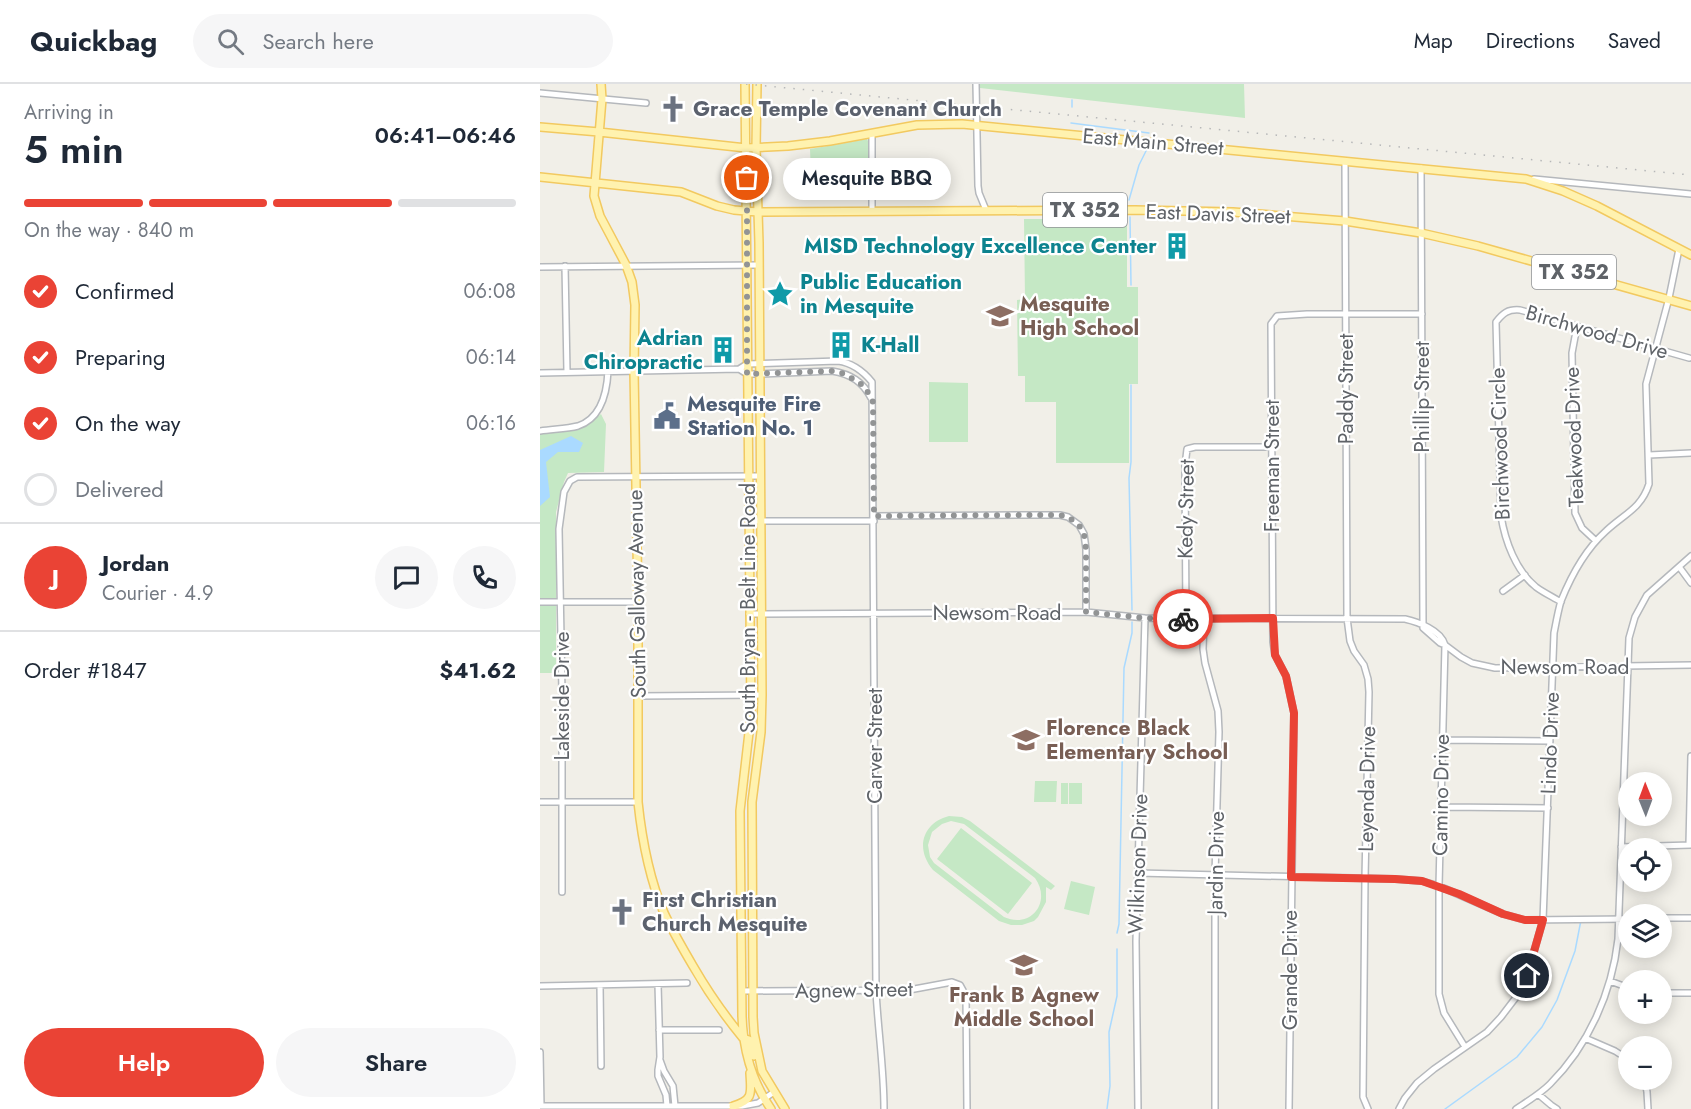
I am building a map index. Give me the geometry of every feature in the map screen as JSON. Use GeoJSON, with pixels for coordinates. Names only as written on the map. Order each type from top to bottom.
{"type":"FeatureCollection","features":[{"type":"Feature","properties":{"kind":"main road","name":"South Galloway Avenue"},"geometry":{"type":"LineString","coordinates":[[599,84],[602,99],[594,196],[600,216],[626,265],[632,282],[635,304],[638,802],[645,854],[664,912],[704,984],[725,1016],[743,1038],[749,1040],[757,1065],[762,1071]]}},
{"type":"Feature","properties":{"kind":"main road","name":"South Bryan - Belt Line Road"},"geometry":{"type":"LineString","coordinates":[[745,84],[750,730],[740,811],[742,1013],[743,1038],[748,1065],[771,1109]]}},
{"type":"Feature","properties":{"kind":"main road","name":"South Bryan - Belt Line Road"},"geometry":{"type":"LineString","coordinates":[[757,84],[762,695],[761,732],[752,802],[754,1033],[762,1071],[784,1109]]}},
{"type":"Feature","properties":{"kind":"main road","name":"East Main Street"},"geometry":{"type":"LineString","coordinates":[[540,127],[756,148],[825,142],[917,126],[977,125],[1526,178],[1597,206],[1691,255]]}},
{"type":"Feature","properties":{"kind":"main road","name":"TX 352"},"geometry":{"type":"LineString","coordinates":[[540,177],[595,182]]}},
{"type":"Feature","properties":{"kind":"main road","name":"East Davis Street"},"geometry":{"type":"LineString","coordinates":[[595,182],[681,192],[717,206],[758,212],[872,210],[1225,212],[1345,221],[1421,233],[1488,248],[1691,306]]}},
{"type":"Feature","properties":{"kind":"main road"},"geometry":{"type":"LineString","coordinates":[[748,420],[759,420]]}},
{"type":"Feature","properties":{"kind":"main road"},"geometry":{"type":"LineString","coordinates":[[749,562],[760,562]]}},
{"type":"Feature","properties":{"kind":"main road"},"geometry":{"type":"LineString","coordinates":[[740,927],[753,927]]}},
{"type":"Feature","properties":{"kind":"main road"},"geometry":{"type":"LineString","coordinates":[[725,1016],[733,1017],[742,1013]]}},
{"type":"Feature","properties":{"kind":"main road"},"geometry":{"type":"LineString","coordinates":[[733,1106],[745,1103],[749,1098],[748,1065]]}},
{"type":"Feature","properties":{"kind":"street"},"geometry":{"type":"LineString","coordinates":[[974,84],[978,186],[986,210]]}},
{"type":"Feature","properties":{"kind":"street"},"geometry":{"type":"LineString","coordinates":[[974,84],[973,117],[977,125]]}},
{"type":"Feature","properties":{"kind":"street"},"geometry":{"type":"LineString","coordinates":[[540,93],[646,103]]}},
{"type":"Feature","properties":{"kind":"street"},"geometry":{"type":"LineString","coordinates":[[872,133],[872,210]]}},
{"type":"Feature","properties":{"kind":"street","name":"Paddy Street"},"geometry":{"type":"LineString","coordinates":[[1345,161],[1347,618]]}},
{"type":"Feature","properties":{"kind":"street","name":"Phillip Street"},"geometry":{"type":"LineString","coordinates":[[1421,168],[1423,626]]}},
{"type":"Feature","properties":{"kind":"street"},"geometry":{"type":"LineString","coordinates":[[1526,178],[1691,194]]}},
{"type":"Feature","properties":{"kind":"street","name":"Lindo Drive"},"geometry":{"type":"LineString","coordinates":[[1399,1109],[1417,1083],[1487,1032],[1517,996],[1527,976],[1543,920],[1554,633],[1561,602],[1577,567],[1606,531],[1641,503],[1649,484],[1646,384],[1669,298],[1679,249]]}},
{"type":"Feature","properties":{"kind":"street"},"geometry":{"type":"LineString","coordinates":[[540,267],[759,265]]}},
{"type":"Feature","properties":{"kind":"street"},"geometry":{"type":"LineString","coordinates":[[565,266],[567,372]]}},
{"type":"Feature","properties":{"kind":"street","name":"Birchwood Drive"},"geometry":{"type":"LineString","coordinates":[[1506,312],[1513,309],[1520,310],[1689,358]]}},
{"type":"Feature","properties":{"kind":"street","name":"Birchwood Circle"},"geometry":{"type":"LineString","coordinates":[[1506,312],[1496,322],[1503,529],[1512,555],[1525,575],[1535,587],[1561,602]]}},
{"type":"Feature","properties":{"kind":"street"},"geometry":{"type":"LineString","coordinates":[[1345,314],[1422,314]]}},
{"type":"Feature","properties":{"kind":"street","name":"Freeman Street"},"geometry":{"type":"LineString","coordinates":[[1273,618],[1271,324],[1277,316],[1345,314]]}},
{"type":"Feature","properties":{"kind":"street","name":"Teakwood Drive"},"geometry":{"type":"LineString","coordinates":[[1577,326],[1572,353],[1575,513],[1582,528],[1596,541]]}},
{"type":"Feature","properties":{"kind":"street","name":"Carver Street"},"geometry":{"type":"LineString","coordinates":[[759,364],[848,363],[865,374],[872,382],[876,991],[884,1109]]}},
{"type":"Feature","properties":{"kind":"street"},"geometry":{"type":"LineString","coordinates":[[540,373],[739,369],[747,364],[759,364]]}},
{"type":"Feature","properties":{"kind":"street"},"geometry":{"type":"LineString","coordinates":[[739,369],[747,374],[840,372],[865,387],[873,402]]}},
{"type":"Feature","properties":{"kind":"street"},"geometry":{"type":"LineString","coordinates":[[540,431],[586,422],[598,411],[605,397],[608,371]]}},
{"type":"Feature","properties":{"kind":"street","name":"Kedy Street"},"geometry":{"type":"LineString","coordinates":[[1186,619],[1185,466],[1187,449],[1195,447],[1272,447]]}},
{"type":"Feature","properties":{"kind":"street"},"geometry":{"type":"LineString","coordinates":[[1648,455],[1691,453]]}},
{"type":"Feature","properties":{"kind":"street"},"geometry":{"type":"LineString","coordinates":[[635,476],[760,476]]}},
{"type":"Feature","properties":{"kind":"street","name":"Lakeside Drive"},"geometry":{"type":"LineString","coordinates":[[562,892],[560,529],[563,501],[567,486],[573,478],[635,476]]}},
{"type":"Feature","properties":{"kind":"street"},"geometry":{"type":"LineString","coordinates":[[748,521],[1034,515],[1068,517],[1079,525],[1084,534],[1086,612]]}},
{"type":"Feature","properties":{"kind":"street"},"geometry":{"type":"LineString","coordinates":[[1621,838],[1629,638],[1635,617],[1647,595],[1691,556]]}},
{"type":"Feature","properties":{"kind":"street"},"geometry":{"type":"LineString","coordinates":[[1680,568],[1691,583]]}},
{"type":"Feature","properties":{"kind":"street"},"geometry":{"type":"LineString","coordinates":[[1503,591],[1525,575]]}},
{"type":"Feature","properties":{"kind":"street"},"geometry":{"type":"LineString","coordinates":[[540,602],[638,602]]}},
{"type":"Feature","properties":{"kind":"street","name":"Newsom Road"},"geometry":{"type":"LineString","coordinates":[[749,614],[1086,612],[1145,618],[1186,619],[1405,618],[1430,628],[1444,640],[1445,645],[1461,657],[1480,666],[1552,668],[1691,665]]}},
{"type":"Feature","properties":{"kind":"street","name":"Wilkinson Drive"},"geometry":{"type":"LineString","coordinates":[[1138,1109],[1136,941],[1145,618]]}},
{"type":"Feature","properties":{"kind":"street","name":"Grande Drive"},"geometry":{"type":"LineString","coordinates":[[1273,618],[1275,655],[1286,676],[1294,713],[1289,1109]]}},
{"type":"Feature","properties":{"kind":"street","name":"Leyenda Drive"},"geometry":{"type":"LineString","coordinates":[[1347,618],[1350,641],[1364,665],[1368,679],[1363,1097],[1368,1109]]}},
{"type":"Feature","properties":{"kind":"street","name":"Jardin Drive"},"geometry":{"type":"LineString","coordinates":[[1204,619],[1203,648],[1218,711],[1219,732],[1215,875],[1215,1109]]}},
{"type":"Feature","properties":{"kind":"street","name":"Camino Drive"},"geometry":{"type":"LineString","coordinates":[[1445,645],[1439,886],[1439,994],[1444,1013],[1465,1047]]}},
{"type":"Feature","properties":{"kind":"street"},"geometry":{"type":"LineString","coordinates":[[639,696],[762,695]]}},
{"type":"Feature","properties":{"kind":"street"},"geometry":{"type":"LineString","coordinates":[[1442,740],[1550,741]]}},
{"type":"Feature","properties":{"kind":"street"},"geometry":{"type":"LineString","coordinates":[[1672,846],[1690,845],[1691,756]]}},
{"type":"Feature","properties":{"kind":"street"},"geometry":{"type":"LineString","coordinates":[[540,802],[638,802]]}},
{"type":"Feature","properties":{"kind":"street"},"geometry":{"type":"LineString","coordinates":[[1441,807],[1548,808]]}},
{"type":"Feature","properties":{"kind":"street"},"geometry":{"type":"LineString","coordinates":[[1138,873],[1422,881],[1503,914],[1525,920],[1618,919]]}},
{"type":"Feature","properties":{"kind":"street"},"geometry":{"type":"LineString","coordinates":[[1672,918],[1691,918]]}},
{"type":"Feature","properties":{"kind":"street"},"geometry":{"type":"LineString","coordinates":[[1516,1109],[1550,1083],[1576,1053],[1585,1038],[1610,981],[1618,934]]}},
{"type":"Feature","properties":{"kind":"street"},"geometry":{"type":"LineString","coordinates":[[1610,981],[1618,984]]}},
{"type":"Feature","properties":{"kind":"street","name":"Agnew Street"},"geometry":{"type":"LineString","coordinates":[[742,991],[915,990],[950,982],[958,984],[963,988],[966,996],[967,1109]]}},
{"type":"Feature","properties":{"kind":"street"},"geometry":{"type":"LineString","coordinates":[[540,986],[687,983]]}},
{"type":"Feature","properties":{"kind":"street"},"geometry":{"type":"LineString","coordinates":[[658,984],[660,1057],[658,1076],[665,1091],[667,1106]]}},
{"type":"Feature","properties":{"kind":"street"},"geometry":{"type":"LineString","coordinates":[[600,985],[601,1066]]}},
{"type":"Feature","properties":{"kind":"street"},"geometry":{"type":"LineString","coordinates":[[1672,993],[1691,993]]}},
{"type":"Feature","properties":{"kind":"street"},"geometry":{"type":"LineString","coordinates":[[659,1030],[718,1030]]}},
{"type":"Feature","properties":{"kind":"street"},"geometry":{"type":"LineString","coordinates":[[1585,1038],[1618,1053]]}},
{"type":"Feature","properties":{"kind":"street"},"geometry":{"type":"LineString","coordinates":[[540,1052],[541,1106],[719,1107],[751,1105],[774,1092]]}},
{"type":"Feature","properties":{"kind":"street"},"geometry":{"type":"LineString","coordinates":[[660,1057],[664,1071],[673,1086],[675,1106]]}},
{"type":"Feature","properties":{"kind":"street"},"geometry":{"type":"LineString","coordinates":[[1646,1090],[1648,1109]]}},
{"type":"Feature","properties":{"kind":"street"},"geometry":{"type":"LineString","coordinates":[[1538,1094],[1557,1109]]}},
{"type":"Feature","properties":{"kind":"green space"},"geometry":{"type":"Polygon","coordinates":[[[980,84],[1244,84],[1245,118],[980,88],[980,84]]]}},
{"type":"Feature","properties":{"kind":"green space"},"geometry":{"type":"Polygon","coordinates":[[[867,139],[868,180],[827,180],[826,173],[811,174],[810,149],[867,139]]]}},
{"type":"Feature","properties":{"kind":"green space"},"geometry":{"type":"Polygon","coordinates":[[[1024,219],[1127,219],[1127,287],[1138,287],[1138,384],[1129,384],[1129,463],[1056,463],[1056,402],[1025,402],[1025,376],[1018,376],[1017,300],[1025,299],[1024,219]]]}},
{"type":"Feature","properties":{"kind":"green space"},"geometry":{"type":"Polygon","coordinates":[[[929,382],[968,383],[968,442],[929,442],[929,382]]]}},
{"type":"Feature","properties":{"kind":"green space"},"geometry":{"type":"Polygon","coordinates":[[[601,414],[606,424],[604,472],[568,473],[556,512],[556,673],[540,673],[540,434],[574,430],[586,426],[601,414]]]}},
{"type":"Feature","properties":{"kind":"green space"},"geometry":{"type":"Polygon","coordinates":[[[1035,781],[1057,781],[1056,802],[1034,802],[1035,781]]]}},
{"type":"Feature","properties":{"kind":"green space"},"geometry":{"type":"Polygon","coordinates":[[[1061,783],[1068,783],[1068,804],[1061,804],[1061,783]]]}},
{"type":"Feature","properties":{"kind":"green space"},"geometry":{"type":"Polygon","coordinates":[[[1069,783],[1082,783],[1082,804],[1069,804],[1069,783]]]}},
{"type":"Feature","properties":{"kind":"green space"},"geometry":{"type":"Polygon","coordinates":[[[949,816],[962,817],[970,821],[1055,886],[1051,890],[1046,887],[1046,902],[1034,921],[1022,925],[1011,925],[999,921],[933,870],[924,854],[924,838],[927,831],[940,819],[949,816]],[[951,821],[942,824],[932,832],[928,845],[930,857],[934,863],[1004,917],[1014,920],[1030,916],[1040,904],[1040,887],[1035,878],[964,824],[951,821]]]}},
{"type":"Feature","properties":{"kind":"green space"},"geometry":{"type":"Polygon","coordinates":[[[961,828],[1032,883],[1008,914],[937,859],[961,828]]]}},
{"type":"Feature","properties":{"kind":"green space"},"geometry":{"type":"Polygon","coordinates":[[[1071,881],[1095,887],[1089,915],[1064,909],[1071,881]]]}},
{"type":"Feature","properties":{"kind":"water"},"geometry":{"type":"Polygon","coordinates":[[[571,436],[583,443],[579,452],[558,452],[546,462],[550,497],[540,506],[540,450],[571,436]]]}},
{"type":"Feature","properties":{"kind":"waterway"},"geometry":{"type":"LineString","coordinates":[[1072,100],[1072,107]]}},
{"type":"Feature","properties":{"kind":"waterway"},"geometry":{"type":"LineString","coordinates":[[1071,123],[1149,133]]}},
{"type":"Feature","properties":{"kind":"waterway"},"geometry":{"type":"LineString","coordinates":[[1129,200],[1139,165],[1148,147]]}},
{"type":"Feature","properties":{"kind":"waterway"},"geometry":{"type":"LineString","coordinates":[[1130,217],[1131,285]]}},
{"type":"Feature","properties":{"kind":"waterway"},"geometry":{"type":"LineString","coordinates":[[1131,385],[1129,478],[1132,610]]}},
{"type":"Feature","properties":{"kind":"waterway"},"geometry":{"type":"LineString","coordinates":[[1117,933],[1124,668],[1132,633],[1132,622]]}},
{"type":"Feature","properties":{"kind":"waterway"},"geometry":{"type":"LineString","coordinates":[[1445,1109],[1517,1057],[1542,1027],[1557,1000],[1575,951],[1581,920]]}},
{"type":"Feature","properties":{"kind":"waterway"},"geometry":{"type":"LineString","coordinates":[[1107,1109],[1110,1086],[1109,1032],[1117,996],[1117,949]]}},
{"type":"Feature","properties":{"kind":"railway"},"geometry":{"type":"LineString","coordinates":[[746,84],[1691,175]]}},
{"type":"Feature","properties":{"kind":"way so far"},"geometry":{"type":"LineString","coordinates":[[747,178],[747,374],[832,371],[847,375],[865,387],[873,402],[874,516],[1060,515],[1068,517],[1079,525],[1084,534],[1086,612],[1183,619]]}},
{"type":"Feature","properties":{"kind":"place","name":"Grace Temple Covenant Church"},"geometry":{"type":"Point","coordinates":[673,109]}},
{"type":"Feature","properties":{"kind":"place","name":"Mesquite BBQ"},"geometry":{"type":"Point","coordinates":[747,178]}},
{"type":"Feature","properties":{"kind":"place","name":"MISD Technology Excellence Center"},"geometry":{"type":"Point","coordinates":[1177,246]}},
{"type":"Feature","properties":{"kind":"place","name":"Public Education in Mesquite"},"geometry":{"type":"Point","coordinates":[780,294]}},
{"type":"Feature","properties":{"kind":"place","name":"Mesquite High School"},"geometry":{"type":"Point","coordinates":[1000,316]}},
{"type":"Feature","properties":{"kind":"place","name":"K-Hall"},"geometry":{"type":"Point","coordinates":[841,345]}},
{"type":"Feature","properties":{"kind":"place","name":"Adrian Chiropractic"},"geometry":{"type":"Point","coordinates":[723,350]}},
{"type":"Feature","properties":{"kind":"place","name":"Mesquite Fire Station No. 1"},"geometry":{"type":"Point","coordinates":[667,416]}},
{"type":"Feature","properties":{"kind":"place","name":"Florence Black Elementary School"},"geometry":{"type":"Point","coordinates":[1026,740]}},
{"type":"Feature","properties":{"kind":"place","name":"First Christian Church Mesquite"},"geometry":{"type":"Point","coordinates":[622,912]}},
{"type":"Feature","properties":{"kind":"place","name":"Frank B Agnew Middle School"},"geometry":{"type":"Point","coordinates":[1024,965]}},
{"type":"Feature","properties":{"kind":"route"},"geometry":{"type":"LineString","coordinates":[[1183,619],[1273,618],[1275,655],[1286,676],[1294,713],[1291,877],[1422,881],[1459,894],[1503,914],[1525,920],[1543,920],[1527,976]]}}]}
